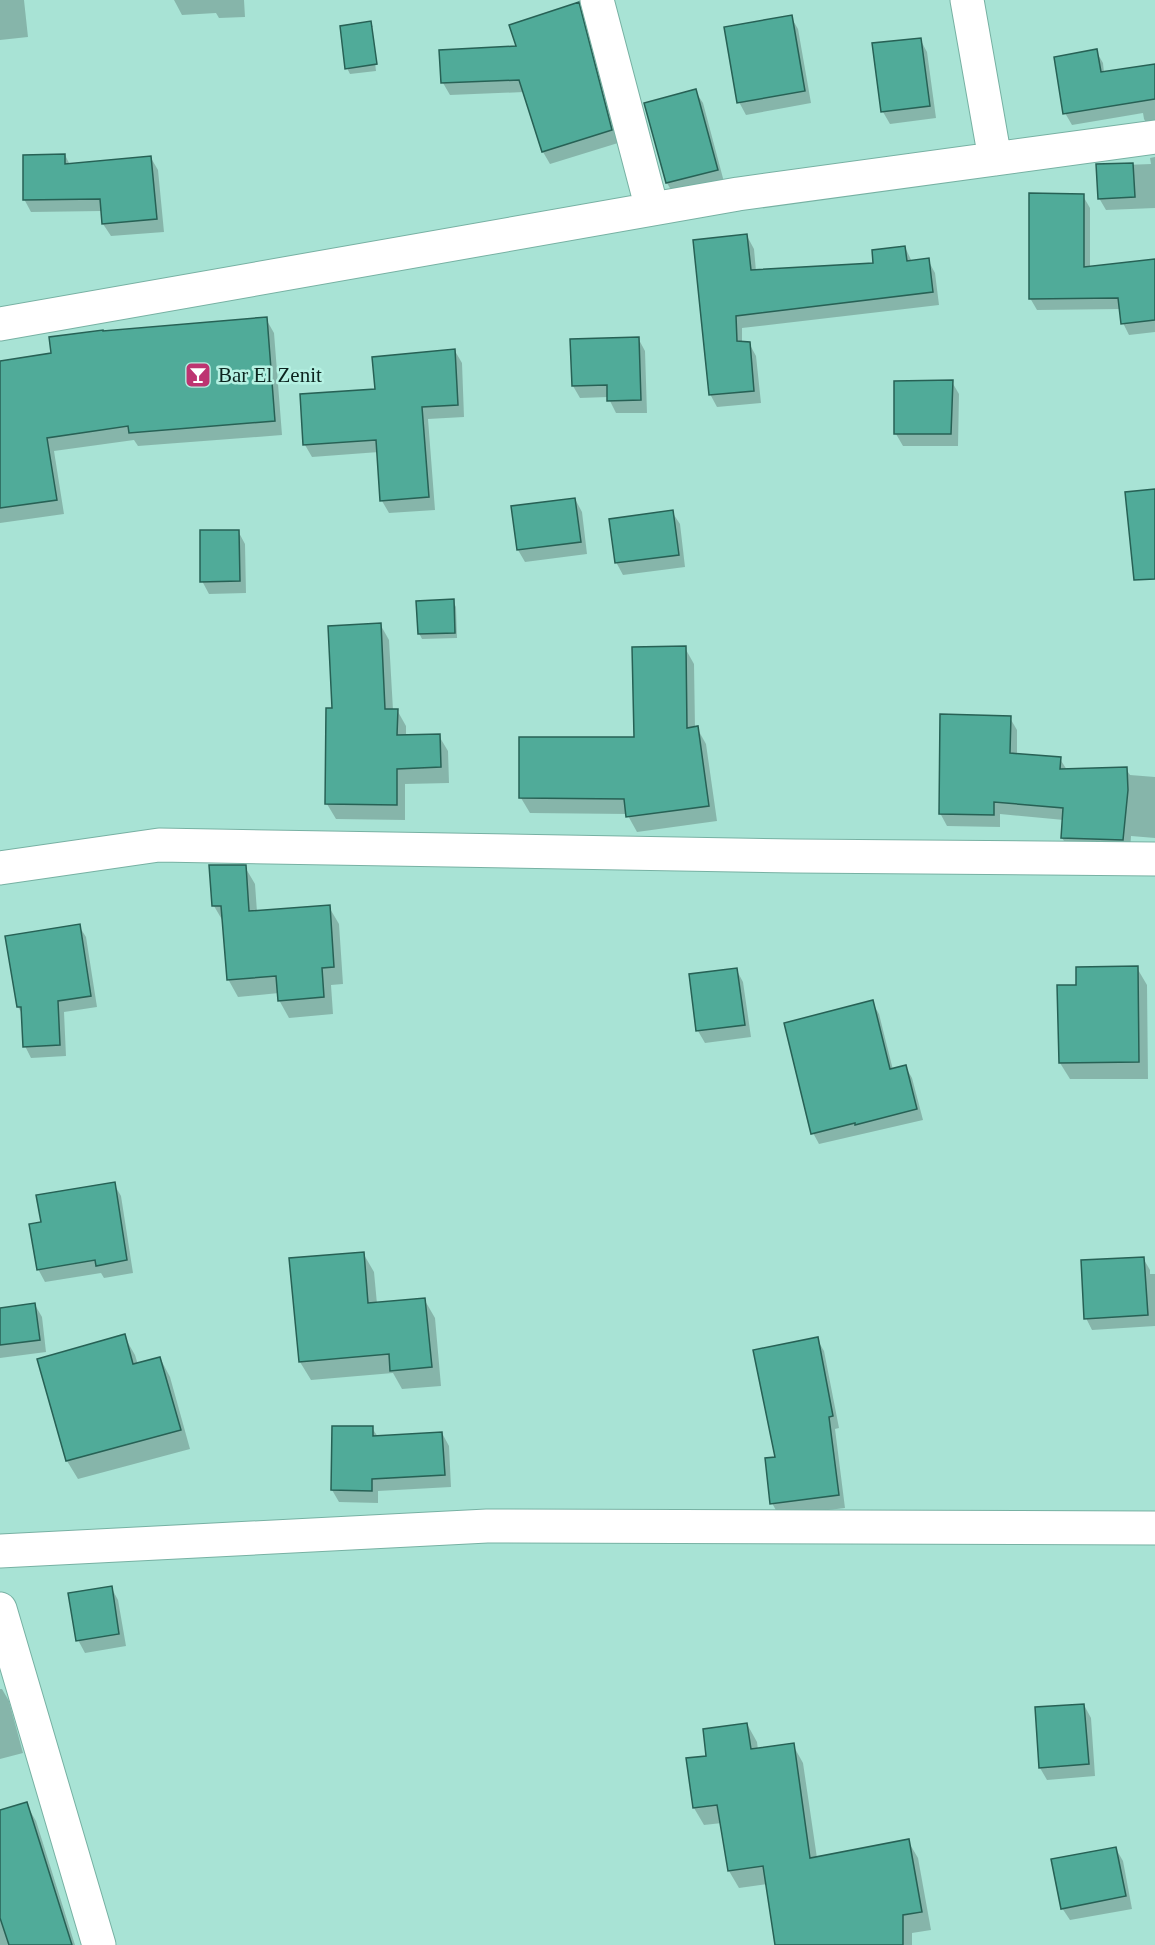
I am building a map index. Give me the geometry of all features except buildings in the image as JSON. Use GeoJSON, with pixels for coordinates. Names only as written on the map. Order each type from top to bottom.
{"type":"FeatureCollection","features":[{"type":"Feature","properties":{"kind":"main road"},"geometry":{"type":"LineString","coordinates":[[597,0],[652,209]]}},
{"type":"Feature","properties":{"kind":"main road"},"geometry":{"type":"LineString","coordinates":[[967,0],[995,159]]}},
{"type":"Feature","properties":{"kind":"main road"},"geometry":{"type":"LineString","coordinates":[[0,324],[738,194],[1155,137]]}},
{"type":"Feature","properties":{"kind":"main road"},"geometry":{"type":"LineString","coordinates":[[0,868],[159,845],[1155,859]]}},
{"type":"Feature","properties":{"kind":"main road"},"geometry":{"type":"LineString","coordinates":[[0,1551],[487,1526],[1155,1528]]}},
{"type":"Feature","properties":{"kind":"main road"},"geometry":{"type":"LineString","coordinates":[[0,1609],[99,1945]]}},
{"type":"Feature","properties":{"kind":"place","name":"Bar El Zenit"},"geometry":{"type":"Point","coordinates":[198,375]}}]}
